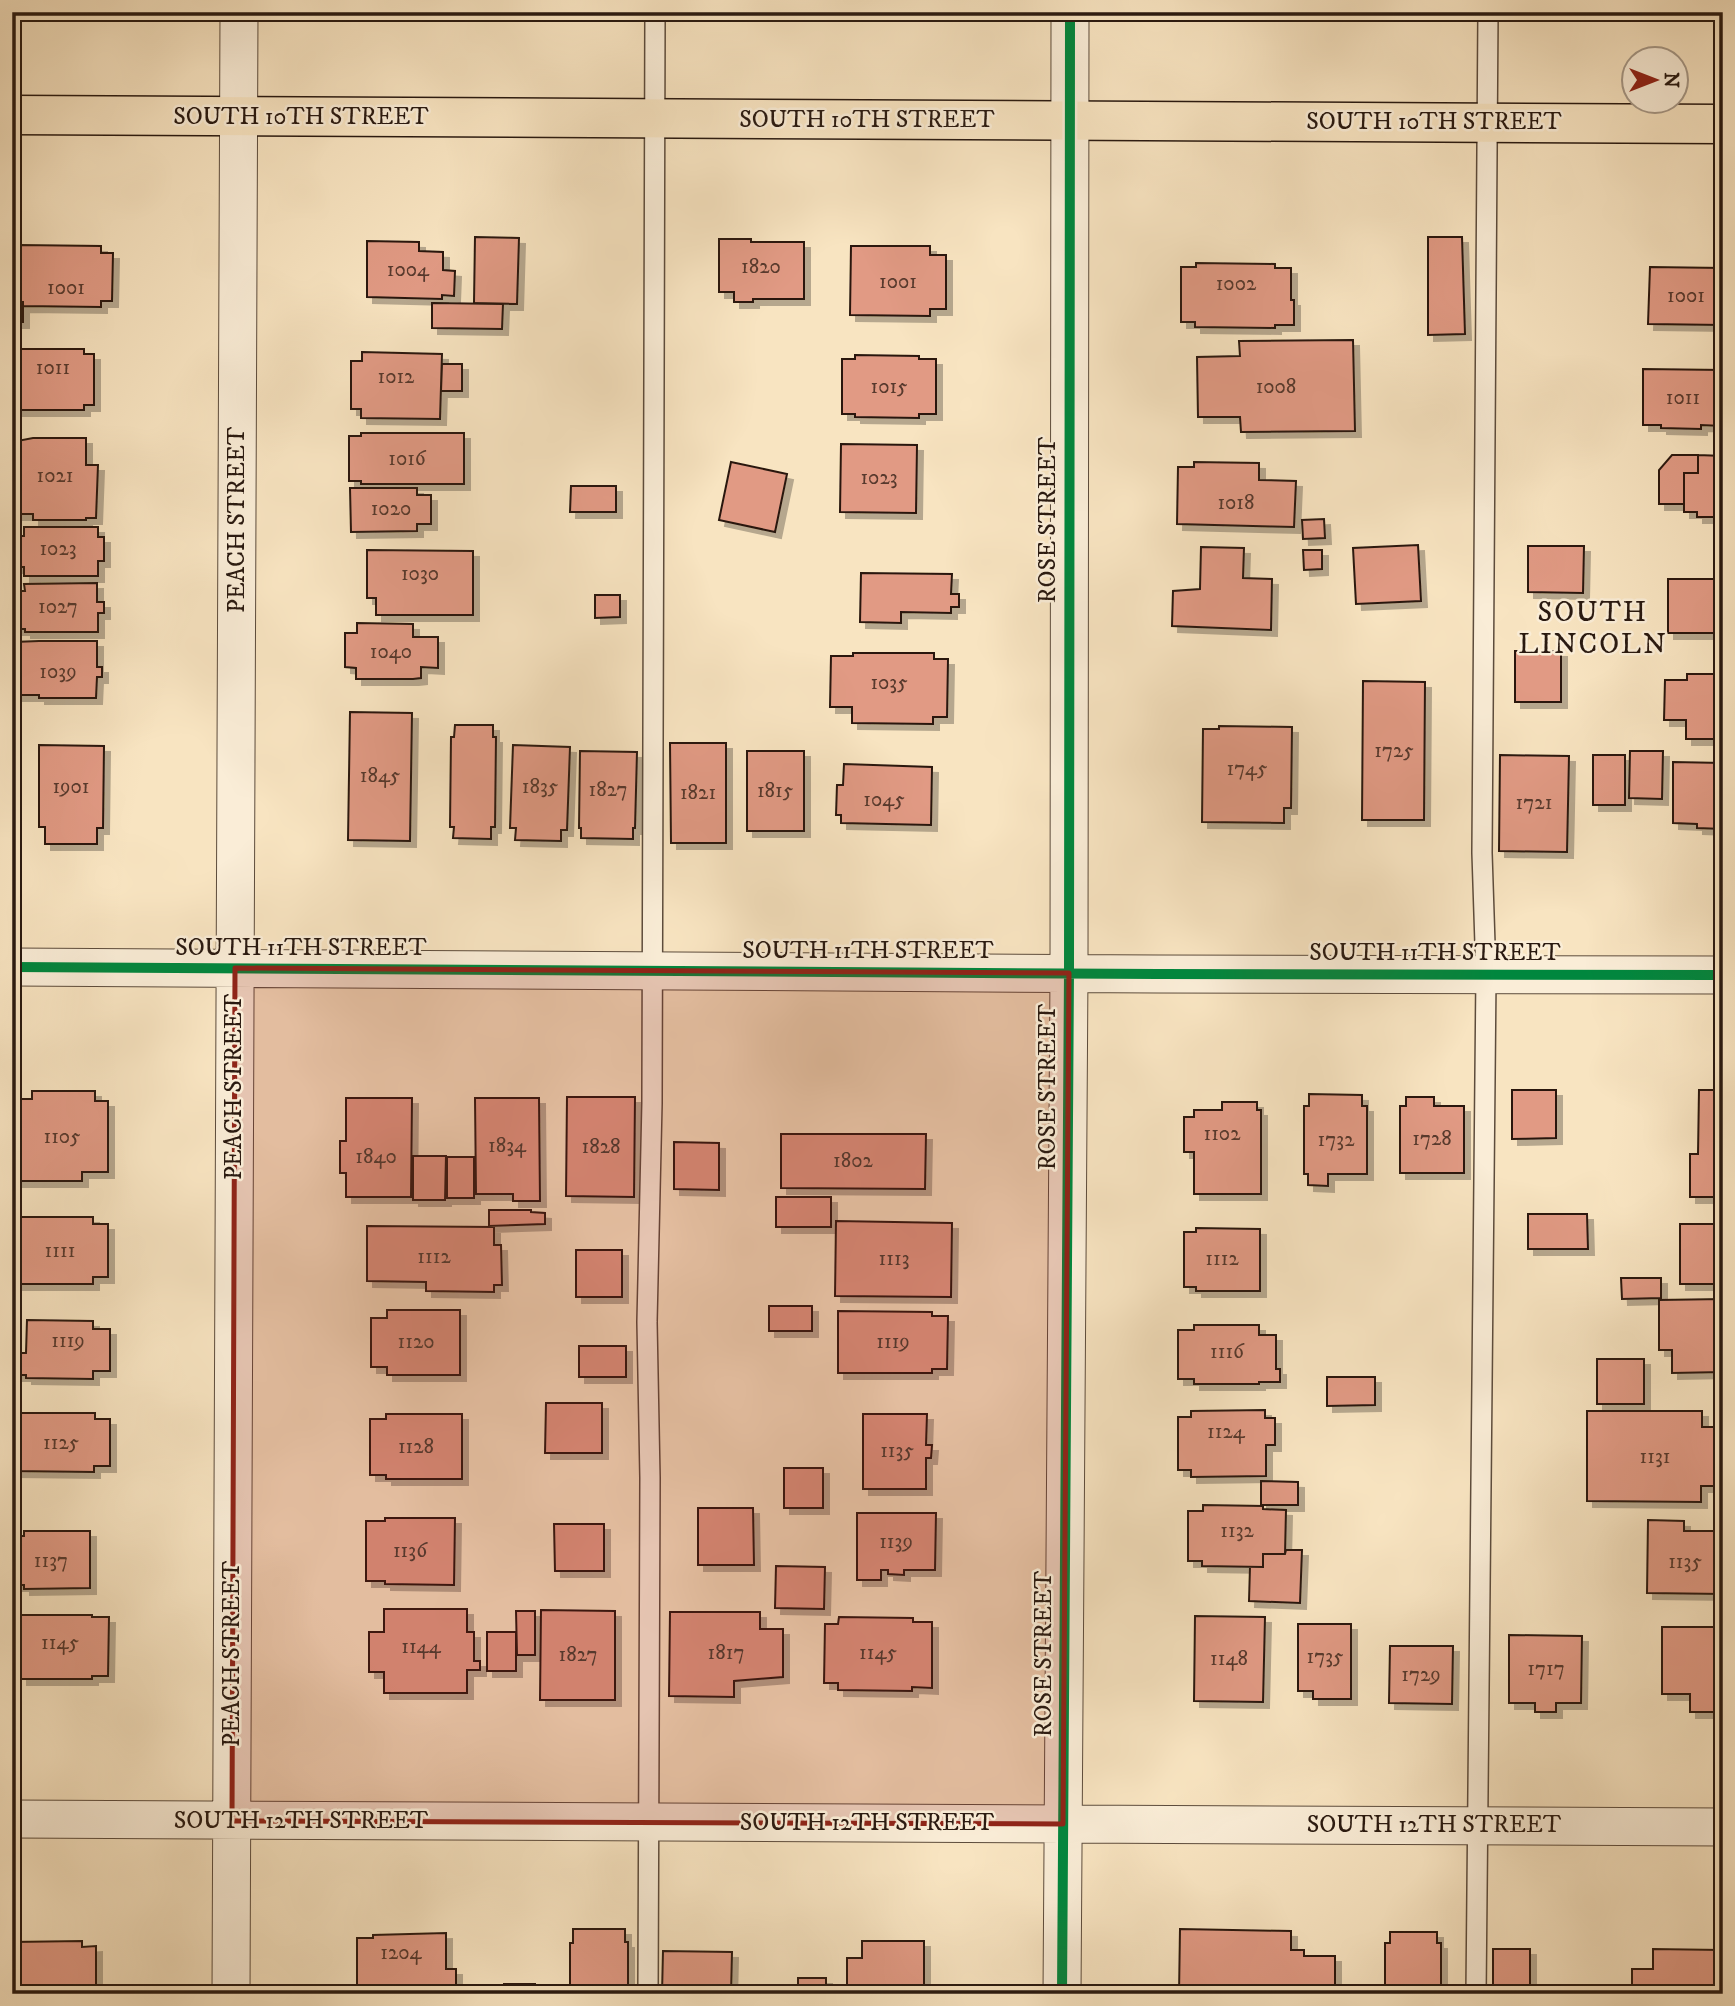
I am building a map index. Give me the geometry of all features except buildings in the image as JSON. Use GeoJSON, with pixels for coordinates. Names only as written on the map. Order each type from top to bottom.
{"type":"FeatureCollection","features":[{"type":"Feature","properties":{"kind":"main road","name":"SOUTH 10TH STREET"},"geometry":{"type":"LineString","coordinates":[[12,115],[1723,124]]}},
{"type":"Feature","properties":{"kind":"street","name":"PEACH STREET"},"geometry":{"type":"LineString","coordinates":[[231,1994],[239,12]]}},
{"type":"Feature","properties":{"kind":"street","name":"ROSE STREET"},"geometry":{"type":"LineString","coordinates":[[1062,1994],[1069,973],[1070,12]]}},
{"type":"Feature","properties":{"kind":"street","name":"SOUTH 11TH STREET"},"geometry":{"type":"LineString","coordinates":[[12,967],[1723,975]]}},
{"type":"Feature","properties":{"kind":"street","name":"SOUTH 12TH STREET"},"geometry":{"type":"LineString","coordinates":[[12,1819],[1723,1827]]}},
{"type":"Feature","properties":{"kind":"lane"},"geometry":{"type":"LineString","coordinates":[[648,1994],[650,1478],[647,1322],[653,971],[655,12]]}},
{"type":"Feature","properties":{"kind":"lane"},"geometry":{"type":"LineString","coordinates":[[1476,1994],[1486,975],[1482,853],[1488,12]]}},
{"type":"Feature","properties":{"kind":"highlighted area"},"geometry":{"type":"Polygon","coordinates":[[[235,968],[1069,973],[1063,1824],[232,1821],[235,968]]]}},
{"type":"Feature","properties":{"kind":"cycle path"},"geometry":{"type":"LineString","coordinates":[[1062,1994],[1069,973],[1070,12]]}},
{"type":"Feature","properties":{"kind":"cycle path"},"geometry":{"type":"LineString","coordinates":[[12,967],[1723,975]]}},
{"type":"Feature","properties":{"kind":"district","name":"SOUTH LINCOLN"},"geometry":{"type":"Point","coordinates":[1593,628]}}]}
